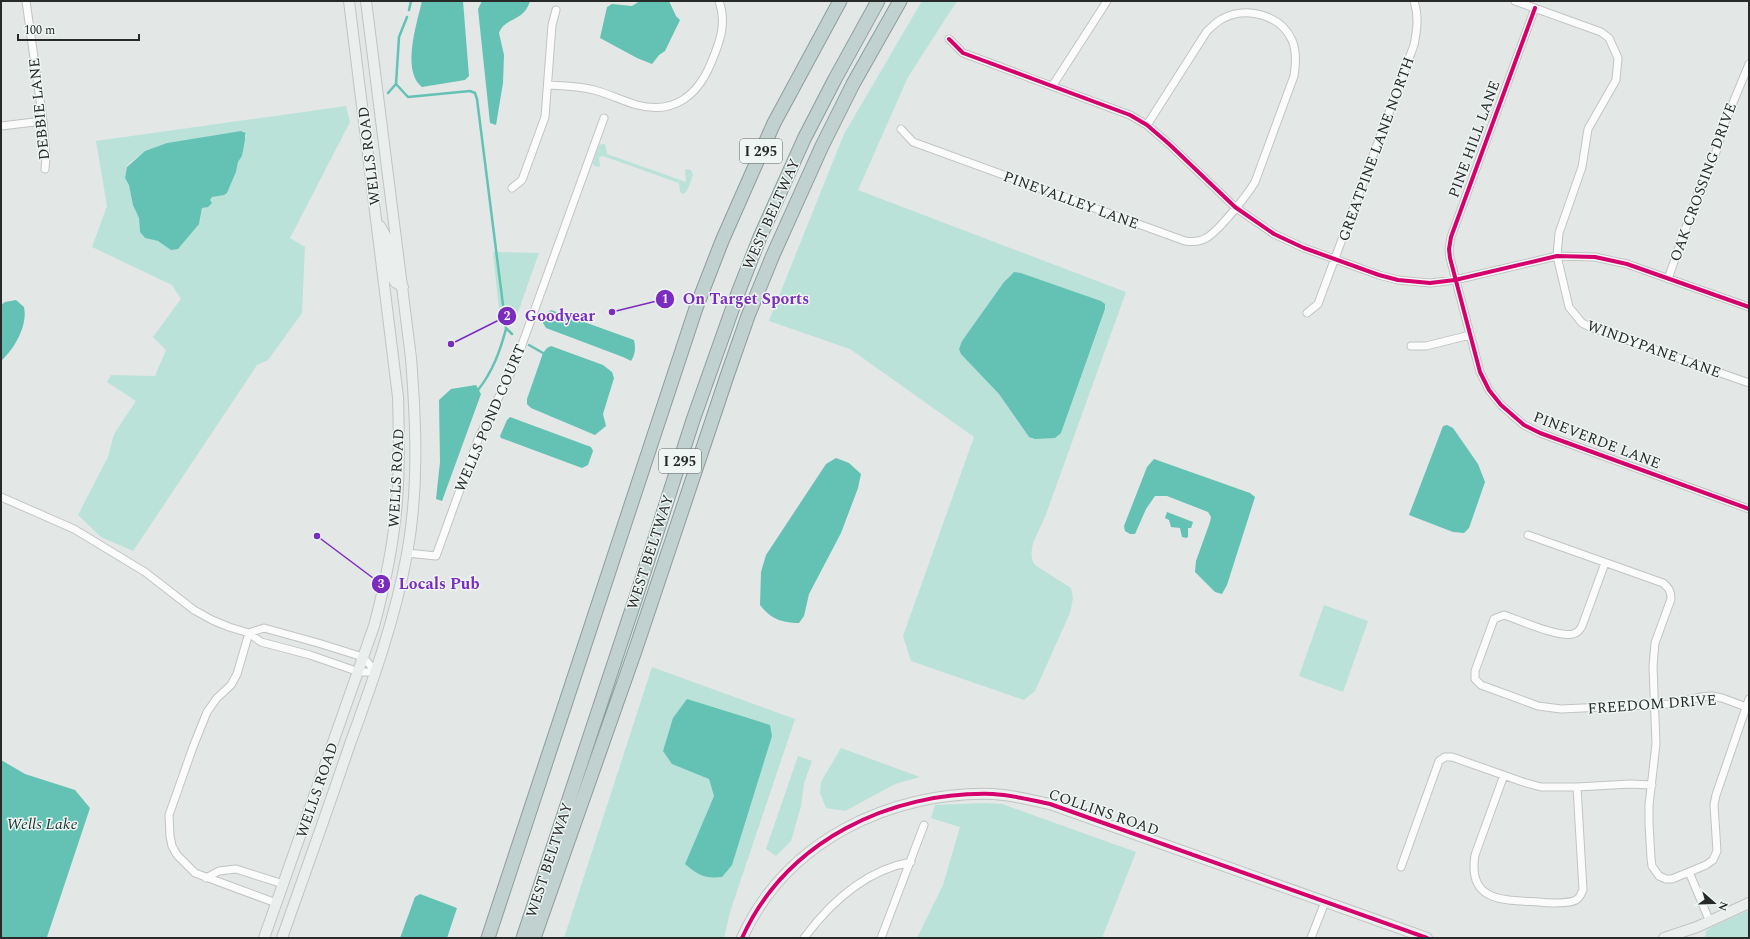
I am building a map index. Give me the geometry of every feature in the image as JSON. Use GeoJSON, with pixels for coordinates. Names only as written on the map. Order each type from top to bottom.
{"type":"FeatureCollection","features":[{"type":"Feature","properties":{"kind":"highway","name":"I 295"},"geometry":{"type":"LineString","coordinates":[[488,938],[696,308],[725,234],[774,123],[840,1]]}},
{"type":"Feature","properties":{"kind":"highway","name":"WEST BELTWAY"},"geometry":{"type":"LineString","coordinates":[[523,938],[638,592],[693,420],[738,292],[760,237],[804,139],[878,1]]}},
{"type":"Feature","properties":{"kind":"highway"},"geometry":{"type":"LineString","coordinates":[[534,938],[635,651],[748,316],[773,254],[822,146],[860,72],[900,1]]}},
{"type":"Feature","properties":{"kind":"main road","name":"WELLS ROAD"},"geometry":{"type":"LineString","coordinates":[[264,938],[359,672],[384,587],[397,501],[400,450],[395,362],[349,1]]}},
{"type":"Feature","properties":{"kind":"main road","name":"WELLS ROAD"},"geometry":{"type":"LineString","coordinates":[[282,938],[389,633],[407,553],[413,500],[416,450],[415,402],[411,358],[366,1]]}},
{"type":"Feature","properties":{"kind":"main road"},"geometry":{"type":"LineString","coordinates":[[377,222],[386,237],[392,277],[395,282],[402,287]]}},
{"type":"Feature","properties":{"kind":"main road","name":"COLLINS ROAD"},"geometry":{"type":"LineString","coordinates":[[742,938],[754,915],[781,879],[802,858],[819,844],[864,819],[891,808],[936,798],[966,794],[995,794],[1024,798],[1050,804],[1427,938]]}},
{"type":"Feature","properties":{"kind":"main road"},"geometry":{"type":"LineString","coordinates":[[280,894],[296,900]]}},
{"type":"Feature","properties":{"kind":"main road"},"geometry":{"type":"LineString","coordinates":[[1664,938],[1710,922],[1749,903]]}},
{"type":"Feature","properties":{"kind":"street","name":"DEBBIE LANE"},"geometry":{"type":"LineString","coordinates":[[26,1],[43,121],[46,157],[45,169]]}},
{"type":"Feature","properties":{"kind":"street"},"geometry":{"type":"LineString","coordinates":[[548,85],[594,90],[650,108],[673,105],[686,98],[702,83],[719,45],[723,21],[719,1]]}},
{"type":"Feature","properties":{"kind":"street"},"geometry":{"type":"LineString","coordinates":[[1053,86],[1107,1]]}},
{"type":"Feature","properties":{"kind":"street","name":"GREATPINE LANE NORTH"},"geometry":{"type":"LineString","coordinates":[[1307,313],[1318,304],[1414,45],[1418,27],[1414,1]]}},
{"type":"Feature","properties":{"kind":"street"},"geometry":{"type":"LineString","coordinates":[[1515,1],[1535,8]]}},
{"type":"Feature","properties":{"kind":"street","name":"WINDYPANE LANE"},"geometry":{"type":"LineString","coordinates":[[1535,8],[1602,32],[1609,38],[1618,58],[1616,80],[1588,129],[1582,167],[1559,234],[1557,256],[1569,307],[1582,323],[1590,327],[1749,383]]}},
{"type":"Feature","properties":{"kind":"street","name":"PINE HILL LANE"},"geometry":{"type":"LineString","coordinates":[[1455,280],[1450,258],[1451,237],[1535,8]]}},
{"type":"Feature","properties":{"kind":"street"},"geometry":{"type":"LineString","coordinates":[[512,188],[522,180],[542,127],[548,85],[552,25],[556,10]]}},
{"type":"Feature","properties":{"kind":"street","name":"PINEVALLEY LANE"},"geometry":{"type":"LineString","coordinates":[[901,129],[913,142],[1185,241],[1195,242],[1206,239],[1216,231],[1249,192],[1255,182],[1294,76],[1296,63],[1295,51],[1291,39],[1283,27],[1259,14],[1248,12],[1234,14],[1221,19],[1208,31],[1147,124]]}},
{"type":"Feature","properties":{"kind":"street"},"geometry":{"type":"LineString","coordinates":[[949,39],[963,53],[1117,109],[1147,124],[1235,207],[1274,234],[1304,248],[1379,276],[1398,280],[1430,283],[1455,280],[1557,256],[1595,257],[1611,260],[1749,307]]}},
{"type":"Feature","properties":{"kind":"street","name":"OAK CROSSING DRIVE"},"geometry":{"type":"LineString","coordinates":[[1668,279],[1698,193],[1716,152],[1725,122],[1749,64]]}},
{"type":"Feature","properties":{"kind":"street","name":"WELLS POND COURT"},"geometry":{"type":"LineString","coordinates":[[407,553],[436,556],[479,437],[515,364],[604,118]]}},
{"type":"Feature","properties":{"kind":"street"},"geometry":{"type":"LineString","coordinates":[[1,126],[43,121]]}},
{"type":"Feature","properties":{"kind":"street","name":"PINEVERDE LANE"},"geometry":{"type":"LineString","coordinates":[[1455,280],[1480,372],[1489,390],[1501,405],[1524,425],[1540,433],[1749,509]]}},
{"type":"Feature","properties":{"kind":"street"},"geometry":{"type":"LineString","coordinates":[[1411,346],[1426,346],[1470,335]]}},
{"type":"Feature","properties":{"kind":"street"},"geometry":{"type":"LineString","coordinates":[[1,497],[74,529],[145,572],[194,610],[229,627],[249,633],[261,642],[310,654],[359,672],[376,672]]}},
{"type":"Feature","properties":{"kind":"street"},"geometry":{"type":"LineString","coordinates":[[1528,535],[1663,583],[1668,587],[1671,593],[1655,643],[1653,666],[1656,744],[1649,824],[1652,866],[1658,876],[1666,879],[1672,879],[1713,860],[1717,851],[1714,805],[1716,795],[1748,704]]}},
{"type":"Feature","properties":{"kind":"street","name":"FREEDOM DRIVE"},"geometry":{"type":"LineString","coordinates":[[1605,563],[1582,626],[1578,632],[1572,634],[1555,632],[1504,615],[1498,616],[1491,623],[1475,671],[1475,679],[1481,685],[1538,706],[1552,709],[1671,704],[1712,696],[1748,704]]}},
{"type":"Feature","properties":{"kind":"street"},"geometry":{"type":"LineString","coordinates":[[249,633],[264,628],[363,657],[376,672]]}},
{"type":"Feature","properties":{"kind":"street"},"geometry":{"type":"LineString","coordinates":[[249,633],[240,664],[231,685],[217,698],[207,712],[169,815],[170,836],[172,846],[177,855],[191,870],[206,878],[280,894]]}},
{"type":"Feature","properties":{"kind":"street"},"geometry":{"type":"LineString","coordinates":[[1401,867],[1439,761],[1445,757],[1452,757],[1541,787],[1577,787],[1630,784],[1652,785]]}},
{"type":"Feature","properties":{"kind":"street"},"geometry":{"type":"LineString","coordinates":[[1504,775],[1475,855],[1474,866],[1478,883],[1484,892],[1492,897],[1502,900],[1549,903],[1576,901],[1581,896],[1583,890],[1577,787]]}},
{"type":"Feature","properties":{"kind":"street"},"geometry":{"type":"LineString","coordinates":[[881,938],[924,825]]}},
{"type":"Feature","properties":{"kind":"street"},"geometry":{"type":"LineString","coordinates":[[804,938],[816,922],[844,895],[875,874],[898,864],[911,862]]}},
{"type":"Feature","properties":{"kind":"street"},"geometry":{"type":"LineString","coordinates":[[206,878],[219,871],[236,869],[280,894]]}},
{"type":"Feature","properties":{"kind":"street"},"geometry":{"type":"LineString","coordinates":[[1689,872],[1710,922]]}},
{"type":"Feature","properties":{"kind":"street"},"geometry":{"type":"LineString","coordinates":[[1311,938],[1325,902]]}},
{"type":"Feature","properties":{"kind":"shaded area"},"geometry":{"type":"Polygon","coordinates":[[[922,1],[957,1],[908,77],[858,190],[1126,292],[1045,517],[1032,547],[1032,559],[1035,565],[1071,588],[1073,598],[1070,613],[1035,691],[1024,700],[911,661],[903,636],[974,437],[850,349],[769,321],[844,134],[922,1]],[[1021,273],[1010,275],[962,341],[959,349],[999,394],[1029,437],[1061,433],[1106,307],[1101,301],[1021,273]]]}},
{"type":"Feature","properties":{"kind":"shaded area"},"geometry":{"type":"Polygon","coordinates":[[[346,106],[350,122],[290,238],[305,247],[302,313],[268,360],[257,365],[133,551],[101,537],[78,515],[108,457],[114,434],[136,401],[107,382],[111,375],[155,376],[166,350],[153,337],[181,299],[172,285],[92,247],[107,206],[96,141],[346,106]],[[243,131],[167,143],[145,151],[127,165],[125,178],[129,185],[139,218],[140,232],[145,238],[180,247],[200,221],[202,208],[211,205],[210,200],[212,197],[227,193],[236,172],[238,162],[242,156],[246,133],[243,131]]]}},
{"type":"Feature","properties":{"kind":"shaded area"},"geometry":{"type":"Polygon","coordinates":[[[605,144],[607,154],[686,182],[685,169],[691,170],[693,175],[687,191],[683,194],[680,192],[679,183],[603,156],[599,157],[600,167],[594,166],[593,163],[599,145],[605,144]]]}},
{"type":"Feature","properties":{"kind":"shaded area"},"geometry":{"type":"Polygon","coordinates":[[[493,252],[539,253],[517,315],[500,320],[493,252]]]}},
{"type":"Feature","properties":{"kind":"shaded area"},"geometry":{"type":"Polygon","coordinates":[[[1324,605],[1368,621],[1343,692],[1299,676],[1324,605]]]}},
{"type":"Feature","properties":{"kind":"shaded area"},"geometry":{"type":"Polygon","coordinates":[[[652,667],[795,719],[730,912],[724,938],[564,938],[652,667]],[[772,736],[709,779],[714,796],[685,864],[772,736]]]}},
{"type":"Feature","properties":{"kind":"shaded area"},"geometry":{"type":"Polygon","coordinates":[[[841,748],[920,777],[895,784],[845,811],[826,808],[820,793],[821,782],[841,748]]]}},
{"type":"Feature","properties":{"kind":"shaded area"},"geometry":{"type":"Polygon","coordinates":[[[798,756],[812,761],[804,783],[801,806],[791,841],[776,856],[766,849],[798,756]]]}},
{"type":"Feature","properties":{"kind":"shaded area"},"geometry":{"type":"Polygon","coordinates":[[[985,803],[1002,804],[1136,852],[1102,938],[917,938],[943,885],[960,827],[931,818],[935,805],[985,803]]]}},
{"type":"Feature","properties":{"kind":"shaded area"},"geometry":{"type":"Polygon","coordinates":[[[1747,911],[1749,912],[1749,938],[1705,938],[1706,931],[1710,928],[1747,911]]]}},
{"type":"Feature","properties":{"kind":"water"},"geometry":{"type":"Polygon","coordinates":[[[422,1],[463,1],[469,76],[465,80],[422,87],[416,80],[412,70],[411,59],[414,34],[422,1]]]}},
{"type":"Feature","properties":{"kind":"water"},"geometry":{"type":"Polygon","coordinates":[[[482,1],[530,1],[523,13],[506,24],[499,33],[504,55],[503,83],[496,125],[490,123],[478,9],[482,1]]]}},
{"type":"Feature","properties":{"kind":"water"},"geometry":{"type":"Polygon","coordinates":[[[640,1],[669,1],[676,16],[680,20],[665,51],[659,55],[652,64],[637,58],[600,38],[607,7],[612,4],[632,6],[640,1]]]}},
{"type":"Feature","properties":{"kind":"water"},"geometry":{"type":"Polygon","coordinates":[[[241,131],[246,133],[242,156],[238,162],[236,172],[227,193],[212,197],[210,200],[212,203],[208,207],[202,208],[199,224],[178,249],[171,250],[158,241],[145,238],[140,232],[139,218],[133,205],[129,185],[125,178],[127,167],[145,151],[167,143],[241,131]]]}},
{"type":"Feature","properties":{"kind":"water"},"geometry":{"type":"Polygon","coordinates":[[[1014,272],[1021,273],[1101,301],[1105,304],[1105,309],[1061,433],[1055,438],[1035,439],[1029,437],[999,394],[961,354],[959,349],[962,341],[1004,282],[1014,272]]]}},
{"type":"Feature","properties":{"kind":"water"},"geometry":{"type":"Polygon","coordinates":[[[16,300],[24,307],[24,322],[15,344],[1,361],[1,305],[5,302],[16,300]]]}},
{"type":"Feature","properties":{"kind":"water"},"geometry":{"type":"Polygon","coordinates":[[[551,310],[634,340],[635,351],[631,361],[546,328],[543,323],[547,313],[551,310]]]}},
{"type":"Feature","properties":{"kind":"water"},"geometry":{"type":"Polygon","coordinates":[[[551,346],[603,365],[612,372],[614,378],[603,414],[606,426],[595,435],[531,408],[527,404],[527,399],[543,353],[551,346]]]}},
{"type":"Feature","properties":{"kind":"water"},"geometry":{"type":"Polygon","coordinates":[[[476,385],[481,394],[442,501],[436,499],[440,462],[439,400],[451,389],[476,385]]]}},
{"type":"Feature","properties":{"kind":"water"},"geometry":{"type":"Polygon","coordinates":[[[510,417],[591,447],[593,451],[588,465],[582,468],[501,438],[500,436],[507,420],[510,417]]]}},
{"type":"Feature","properties":{"kind":"water"},"geometry":{"type":"Polygon","coordinates":[[[1447,425],[1453,428],[1478,464],[1485,482],[1469,528],[1464,533],[1453,532],[1409,515],[1443,426],[1447,425]]]}},
{"type":"Feature","properties":{"kind":"water"},"geometry":{"type":"Polygon","coordinates":[[[836,458],[849,463],[861,474],[858,488],[841,533],[809,594],[804,616],[799,623],[782,621],[773,617],[760,605],[761,572],[766,555],[826,464],[836,458]]]}},
{"type":"Feature","properties":{"kind":"water"},"geometry":{"type":"Polygon","coordinates":[[[1154,459],[1250,493],[1255,497],[1227,585],[1222,594],[1215,592],[1195,572],[1196,561],[1210,522],[1211,517],[1208,512],[1167,496],[1155,496],[1146,509],[1135,534],[1130,534],[1125,531],[1124,526],[1147,467],[1154,459]]]}},
{"type":"Feature","properties":{"kind":"water"},"geometry":{"type":"Polygon","coordinates":[[[1167,512],[1193,522],[1191,528],[1188,528],[1188,537],[1182,537],[1180,528],[1171,527],[1169,520],[1165,518],[1167,512]]]}},
{"type":"Feature","properties":{"kind":"water"},"geometry":{"type":"Polygon","coordinates":[[[687,699],[770,725],[772,736],[732,865],[722,877],[706,877],[694,871],[685,864],[714,796],[709,779],[672,764],[663,751],[673,718],[687,699]]]}},
{"type":"Feature","properties":{"kind":"water","name":"Wells Lake"},"geometry":{"type":"Polygon","coordinates":[[[1,760],[25,774],[75,790],[90,808],[47,937],[48,938],[1,938],[1,760]]]}},
{"type":"Feature","properties":{"kind":"water"},"geometry":{"type":"Polygon","coordinates":[[[420,894],[457,908],[447,938],[400,938],[415,897],[420,894]]]}},
{"type":"Feature","properties":{"kind":"waterway"},"geometry":{"type":"LineString","coordinates":[[409,10],[411,1]]}},
{"type":"Feature","properties":{"kind":"waterway"},"geometry":{"type":"LineString","coordinates":[[396,84],[399,37],[407,17]]}},
{"type":"Feature","properties":{"kind":"waterway"},"geometry":{"type":"LineString","coordinates":[[388,93],[396,84],[408,97],[470,91],[475,93],[477,99],[506,329],[495,361],[488,376],[478,390]]}},
{"type":"Feature","properties":{"kind":"waterway"},"geometry":{"type":"LineString","coordinates":[[507,329],[512,334]]}},
{"type":"Feature","properties":{"kind":"waterway"},"geometry":{"type":"LineString","coordinates":[[529,345],[543,353]]}},
{"type":"Feature","properties":{"kind":"cycle path"},"geometry":{"type":"LineString","coordinates":[[1535,8],[1451,237],[1449,249],[1450,258],[1480,372],[1489,390],[1501,405],[1524,425],[1540,433],[1749,509]]}},
{"type":"Feature","properties":{"kind":"cycle path"},"geometry":{"type":"LineString","coordinates":[[949,39],[963,53],[1130,115],[1147,125],[1169,144],[1235,207],[1274,234],[1304,248],[1379,275],[1398,280],[1430,283],[1455,280],[1557,256],[1595,257],[1627,264],[1749,307]]}},
{"type":"Feature","properties":{"kind":"cycle path"},"geometry":{"type":"LineString","coordinates":[[742,938],[761,904],[785,874],[814,849],[845,828],[880,813],[917,802],[954,795],[993,794],[1050,804],[1427,938]]}},
{"type":"Feature","properties":{"kind":"place","name":"On Target Sports"},"geometry":{"type":"Point","coordinates":[612,312]}},
{"type":"Feature","properties":{"kind":"place","name":"Goodyear"},"geometry":{"type":"Point","coordinates":[451,344]}},
{"type":"Feature","properties":{"kind":"place","name":"Locals Pub"},"geometry":{"type":"Point","coordinates":[317,536]}}]}
